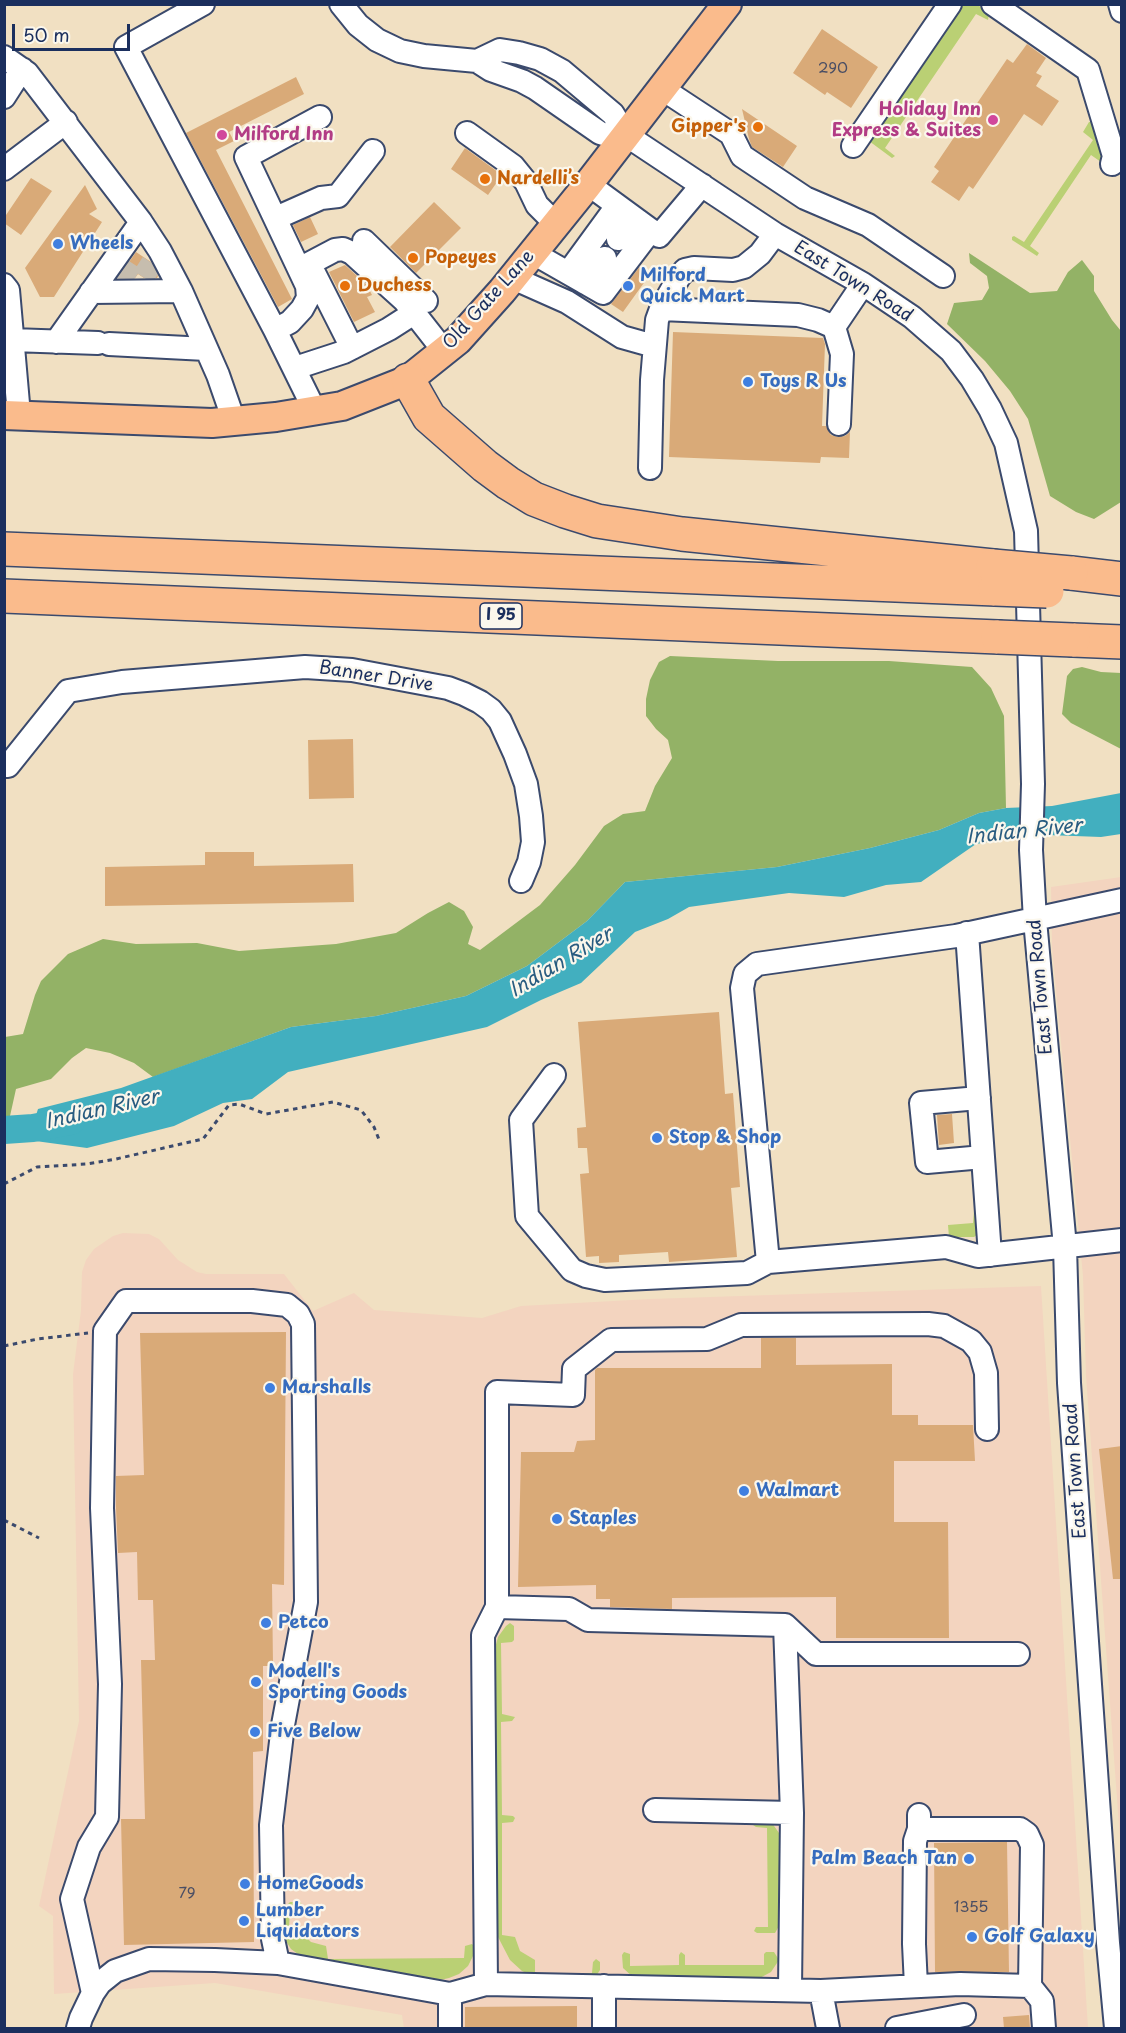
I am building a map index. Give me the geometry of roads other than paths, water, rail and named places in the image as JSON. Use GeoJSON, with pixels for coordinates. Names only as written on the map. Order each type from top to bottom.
{"type":"FeatureCollection","features":[{"type":"Feature","properties":{"kind":"highway"},"geometry":{"type":"LineString","coordinates":[[408,380],[429,417],[485,466],[525,494],[565,512],[597,521],[994,578]]}},
{"type":"Feature","properties":{"kind":"highway"},"geometry":{"type":"LineString","coordinates":[[4,549],[994,578],[1072,583],[1122,579]]}},
{"type":"Feature","properties":{"kind":"highway"},"geometry":{"type":"LineString","coordinates":[[1072,583],[1122,594]]}},
{"type":"Feature","properties":{"kind":"highway","name":"I 95"},"geometry":{"type":"LineString","coordinates":[[4,596],[1122,642]]}},
{"type":"Feature","properties":{"kind":"highway"},"geometry":{"type":"LineString","coordinates":[[4,604],[149,602]]}},
{"type":"Feature","properties":{"kind":"main road","name":"Old Gate Lane"},"geometry":{"type":"LineString","coordinates":[[12,415],[212,423],[276,417],[342,406],[408,380],[458,340],[513,278],[727,4]]}},
{"type":"Feature","properties":{"kind":"street"},"geometry":{"type":"LineString","coordinates":[[203,4],[126,47],[295,368],[315,411]]}},
{"type":"Feature","properties":{"kind":"street"},"geometry":{"type":"LineString","coordinates":[[341,4],[358,25],[377,40],[400,51],[424,56],[477,61],[491,70],[535,88],[600,134],[626,135]]}},
{"type":"Feature","properties":{"kind":"street"},"geometry":{"type":"LineString","coordinates":[[854,146],[950,4]]}},
{"type":"Feature","properties":{"kind":"street"},"geometry":{"type":"LineString","coordinates":[[993,4],[1088,70],[1114,156],[1112,164]]}},
{"type":"Feature","properties":{"kind":"street"},"geometry":{"type":"LineString","coordinates":[[1120,4],[1122,11]]}},
{"type":"Feature","properties":{"kind":"street"},"geometry":{"type":"LineString","coordinates":[[4,97],[13,63],[27,73],[141,222],[138,272]]}},
{"type":"Feature","properties":{"kind":"street"},"geometry":{"type":"LineString","coordinates":[[661,88],[731,134],[742,156],[805,198],[868,225],[943,276]]}},
{"type":"Feature","properties":{"kind":"street"},"geometry":{"type":"LineString","coordinates":[[320,117],[246,157],[276,218],[352,348]]}},
{"type":"Feature","properties":{"kind":"street"},"geometry":{"type":"LineString","coordinates":[[4,169],[66,122]]}},
{"type":"Feature","properties":{"kind":"street"},"geometry":{"type":"LineString","coordinates":[[467,133],[513,166],[526,182],[537,205],[556,224]]}},
{"type":"Feature","properties":{"kind":"street","name":"East Town Road"},"geometry":{"type":"LineString","coordinates":[[626,135],[774,234],[862,284],[912,317],[951,351],[984,399],[1006,443],[1026,531],[1033,784],[1031,850],[1035,920],[1065,1247],[1070,1383],[1115,1942],[1116,2028]]}},
{"type":"Feature","properties":{"kind":"street"},"geometry":{"type":"LineString","coordinates":[[276,218],[321,198],[338,196],[373,151]]}},
{"type":"Feature","properties":{"kind":"street"},"geometry":{"type":"LineString","coordinates":[[588,184],[659,236],[702,185]]}},
{"type":"Feature","properties":{"kind":"street"},"geometry":{"type":"LineString","coordinates":[[618,239],[634,218]]}},
{"type":"Feature","properties":{"kind":"street"},"geometry":{"type":"LineString","coordinates":[[533,253],[603,293],[634,218]]}},
{"type":"Feature","properties":{"kind":"street"},"geometry":{"type":"LineString","coordinates":[[577,278],[634,218]]}},
{"type":"Feature","properties":{"kind":"street"},"geometry":{"type":"LineString","coordinates":[[138,272],[141,222]]}},
{"type":"Feature","properties":{"kind":"street"},"geometry":{"type":"LineString","coordinates":[[650,468],[654,346],[657,320],[661,309],[679,277],[686,270],[694,268],[733,270],[744,267],[760,254],[774,234]]}},
{"type":"Feature","properties":{"kind":"street"},"geometry":{"type":"LineString","coordinates":[[364,241],[420,307],[444,351]]}},
{"type":"Feature","properties":{"kind":"street"},"geometry":{"type":"LineString","coordinates":[[304,266],[335,250],[343,249],[352,253],[404,300],[420,307]]}},
{"type":"Feature","properties":{"kind":"street"},"geometry":{"type":"LineString","coordinates":[[577,278],[604,258]]}},
{"type":"Feature","properties":{"kind":"street"},"geometry":{"type":"LineString","coordinates":[[275,330],[290,321],[302,309],[308,298],[304,266]]}},
{"type":"Feature","properties":{"kind":"street"},"geometry":{"type":"LineString","coordinates":[[92,292],[138,272],[180,291]]}},
{"type":"Feature","properties":{"kind":"street"},"geometry":{"type":"LineString","coordinates":[[56,342],[92,292],[138,272],[180,291],[234,421]]}},
{"type":"Feature","properties":{"kind":"street"},"geometry":{"type":"LineString","coordinates":[[513,278],[561,298],[622,337],[654,346]]}},
{"type":"Feature","properties":{"kind":"street"},"geometry":{"type":"LineString","coordinates":[[839,424],[842,354],[834,327],[862,284]]}},
{"type":"Feature","properties":{"kind":"street"},"geometry":{"type":"LineString","coordinates":[[4,285],[8,290],[12,340],[12,415]]}},
{"type":"Feature","properties":{"kind":"street"},"geometry":{"type":"LineString","coordinates":[[295,368],[352,348],[389,329],[420,307]]}},
{"type":"Feature","properties":{"kind":"street"},"geometry":{"type":"LineString","coordinates":[[661,309],[798,315],[834,327]]}},
{"type":"Feature","properties":{"kind":"street"},"geometry":{"type":"LineString","coordinates":[[12,340],[206,349]]}},
{"type":"Feature","properties":{"kind":"street","name":"Banner Drive"},"geometry":{"type":"LineString","coordinates":[[4,766],[8,766],[68,691],[122,682],[305,667],[352,670],[448,688],[480,702],[490,710],[500,721],[515,754],[526,784],[533,842],[529,862],[520,880]]}},
{"type":"Feature","properties":{"kind":"street"},"geometry":{"type":"LineString","coordinates":[[768,1262],[742,988],[745,974],[757,964],[967,933],[1122,900]]}},
{"type":"Feature","properties":{"kind":"street"},"geometry":{"type":"LineString","coordinates":[[967,933],[990,1255]]}},
{"type":"Feature","properties":{"kind":"street"},"geometry":{"type":"LineString","coordinates":[[554,1076],[521,1120],[527,1216],[572,1270],[586,1276],[605,1280],[747,1273],[768,1262],[946,1247],[978,1256],[1122,1240]]}},
{"type":"Feature","properties":{"kind":"street"},"geometry":{"type":"LineString","coordinates":[[979,1098],[921,1103],[927,1162],[983,1157]]}},
{"type":"Feature","properties":{"kind":"street"},"geometry":{"type":"LineString","coordinates":[[93,1993],[72,1899],[89,1847],[107,1817],[110,1684],[102,1508],[105,1331],[126,1301],[252,1301],[287,1305],[298,1314],[303,1324],[306,1602],[283,1725],[271,1825],[273,1939],[278,1963]]}},
{"type":"Feature","properties":{"kind":"street"},"geometry":{"type":"LineString","coordinates":[[486,1984],[483,1635],[497,1607],[497,1392],[573,1395],[574,1369],[610,1340],[706,1339],[741,1325],[928,1324],[944,1326],[971,1341],[980,1352],[986,1373],[987,1429]]}},
{"type":"Feature","properties":{"kind":"street"},"geometry":{"type":"LineString","coordinates":[[497,1607],[568,1609],[588,1620],[785,1625],[816,1654],[1018,1654]]}},
{"type":"Feature","properties":{"kind":"street"},"geometry":{"type":"LineString","coordinates":[[785,1625],[792,1813],[790,1989]]}},
{"type":"Feature","properties":{"kind":"street"},"geometry":{"type":"LineString","coordinates":[[655,1810],[792,1813]]}},
{"type":"Feature","properties":{"kind":"street"},"geometry":{"type":"LineString","coordinates":[[916,1986],[915,1841],[919,1822],[1020,1829],[1027,1834],[1032,1845],[1036,2028]]}},
{"type":"Feature","properties":{"kind":"street"},"geometry":{"type":"LineString","coordinates":[[78,2028],[93,1993],[107,1976],[148,1959],[278,1963],[450,1994],[486,1984],[821,1991],[960,1984],[1036,1994]]}},
{"type":"Feature","properties":{"kind":"street"},"geometry":{"type":"LineString","coordinates":[[897,2028],[966,2022],[960,1984]]}},
{"type":"Feature","properties":{"kind":"street"},"geometry":{"type":"LineString","coordinates":[[604,1986],[604,2028]]}},
{"type":"Feature","properties":{"kind":"street"},"geometry":{"type":"LineString","coordinates":[[821,1991],[828,2028]]}},
{"type":"Feature","properties":{"kind":"street"},"geometry":{"type":"LineString","coordinates":[[450,1994],[450,2028]]}},
{"type":"Feature","properties":{"kind":"street"},"geometry":{"type":"LineString","coordinates":[[1036,1994],[1044,2028]]}},
{"type":"Feature","properties":{"kind":"water"},"geometry":{"type":"Polygon","coordinates":[[[1121,793],[1121,834],[1101,837],[1048,835],[976,844],[921,882],[886,885],[844,897],[789,893],[689,907],[668,919],[635,932],[581,983],[487,1027],[288,1072],[252,1099],[223,1103],[174,1126],[87,1148],[28,1140],[38,1109],[121,1088],[291,1027],[376,1016],[466,996],[527,966],[587,921],[625,882],[777,867],[870,848],[939,830],[979,813],[1006,808],[1052,806],[1121,793]]]}},
{"type":"Feature","properties":{"kind":"waterway","name":"Indian River"},"geometry":{"type":"LineString","coordinates":[[4,1130],[33,1128],[71,1121]]}},
{"type":"Feature","properties":{"kind":"tunnel"},"geometry":{"type":"LineString","coordinates":[[143,277],[152,263]]}},
{"type":"Feature","properties":{"kind":"tunnel"},"geometry":{"type":"LineString","coordinates":[[121,269],[135,278]]}},
{"type":"Feature","properties":{"kind":"place","name":"Holiday Inn Express & Suites"},"geometry":{"type":"Point","coordinates":[993,120]}},
{"type":"Feature","properties":{"kind":"place","name":"Gipper's"},"geometry":{"type":"Point","coordinates":[758,127]}},
{"type":"Feature","properties":{"kind":"place","name":"Milford Inn"},"geometry":{"type":"Point","coordinates":[222,135]}},
{"type":"Feature","properties":{"kind":"place","name":"Nardelli’s"},"geometry":{"type":"Point","coordinates":[485,179]}},
{"type":"Feature","properties":{"kind":"place","name":"Wheels"},"geometry":{"type":"Point","coordinates":[58,244]}},
{"type":"Feature","properties":{"kind":"place","name":"Popeyes"},"geometry":{"type":"Point","coordinates":[413,258]}},
{"type":"Feature","properties":{"kind":"place","name":"Duchess"},"geometry":{"type":"Point","coordinates":[345,286]}},
{"type":"Feature","properties":{"kind":"place","name":"Milford Quick Mart"},"geometry":{"type":"Point","coordinates":[628,286]}},
{"type":"Feature","properties":{"kind":"place","name":"Toys R Us"},"geometry":{"type":"Point","coordinates":[748,382]}},
{"type":"Feature","properties":{"kind":"place","name":"Stop & Shop"},"geometry":{"type":"Point","coordinates":[657,1138]}},
{"type":"Feature","properties":{"kind":"place","name":"Marshalls"},"geometry":{"type":"Point","coordinates":[270,1388]}},
{"type":"Feature","properties":{"kind":"place","name":"Walmart"},"geometry":{"type":"Point","coordinates":[744,1491]}},
{"type":"Feature","properties":{"kind":"place","name":"Staples"},"geometry":{"type":"Point","coordinates":[557,1519]}},
{"type":"Feature","properties":{"kind":"place","name":"Petco"},"geometry":{"type":"Point","coordinates":[266,1623]}},
{"type":"Feature","properties":{"kind":"place","name":"Modell's Sporting Goods"},"geometry":{"type":"Point","coordinates":[256,1682]}},
{"type":"Feature","properties":{"kind":"place","name":"Five Below"},"geometry":{"type":"Point","coordinates":[255,1732]}},
{"type":"Feature","properties":{"kind":"place","name":"Palm Beach Tan"},"geometry":{"type":"Point","coordinates":[969,1859]}},
{"type":"Feature","properties":{"kind":"place","name":"HomeGoods"},"geometry":{"type":"Point","coordinates":[245,1884]}},
{"type":"Feature","properties":{"kind":"place","name":"Lumber Liquidators"},"geometry":{"type":"Point","coordinates":[244,1921]}},
{"type":"Feature","properties":{"kind":"place","name":"Golf Galaxy"},"geometry":{"type":"Point","coordinates":[972,1937]}}]}
